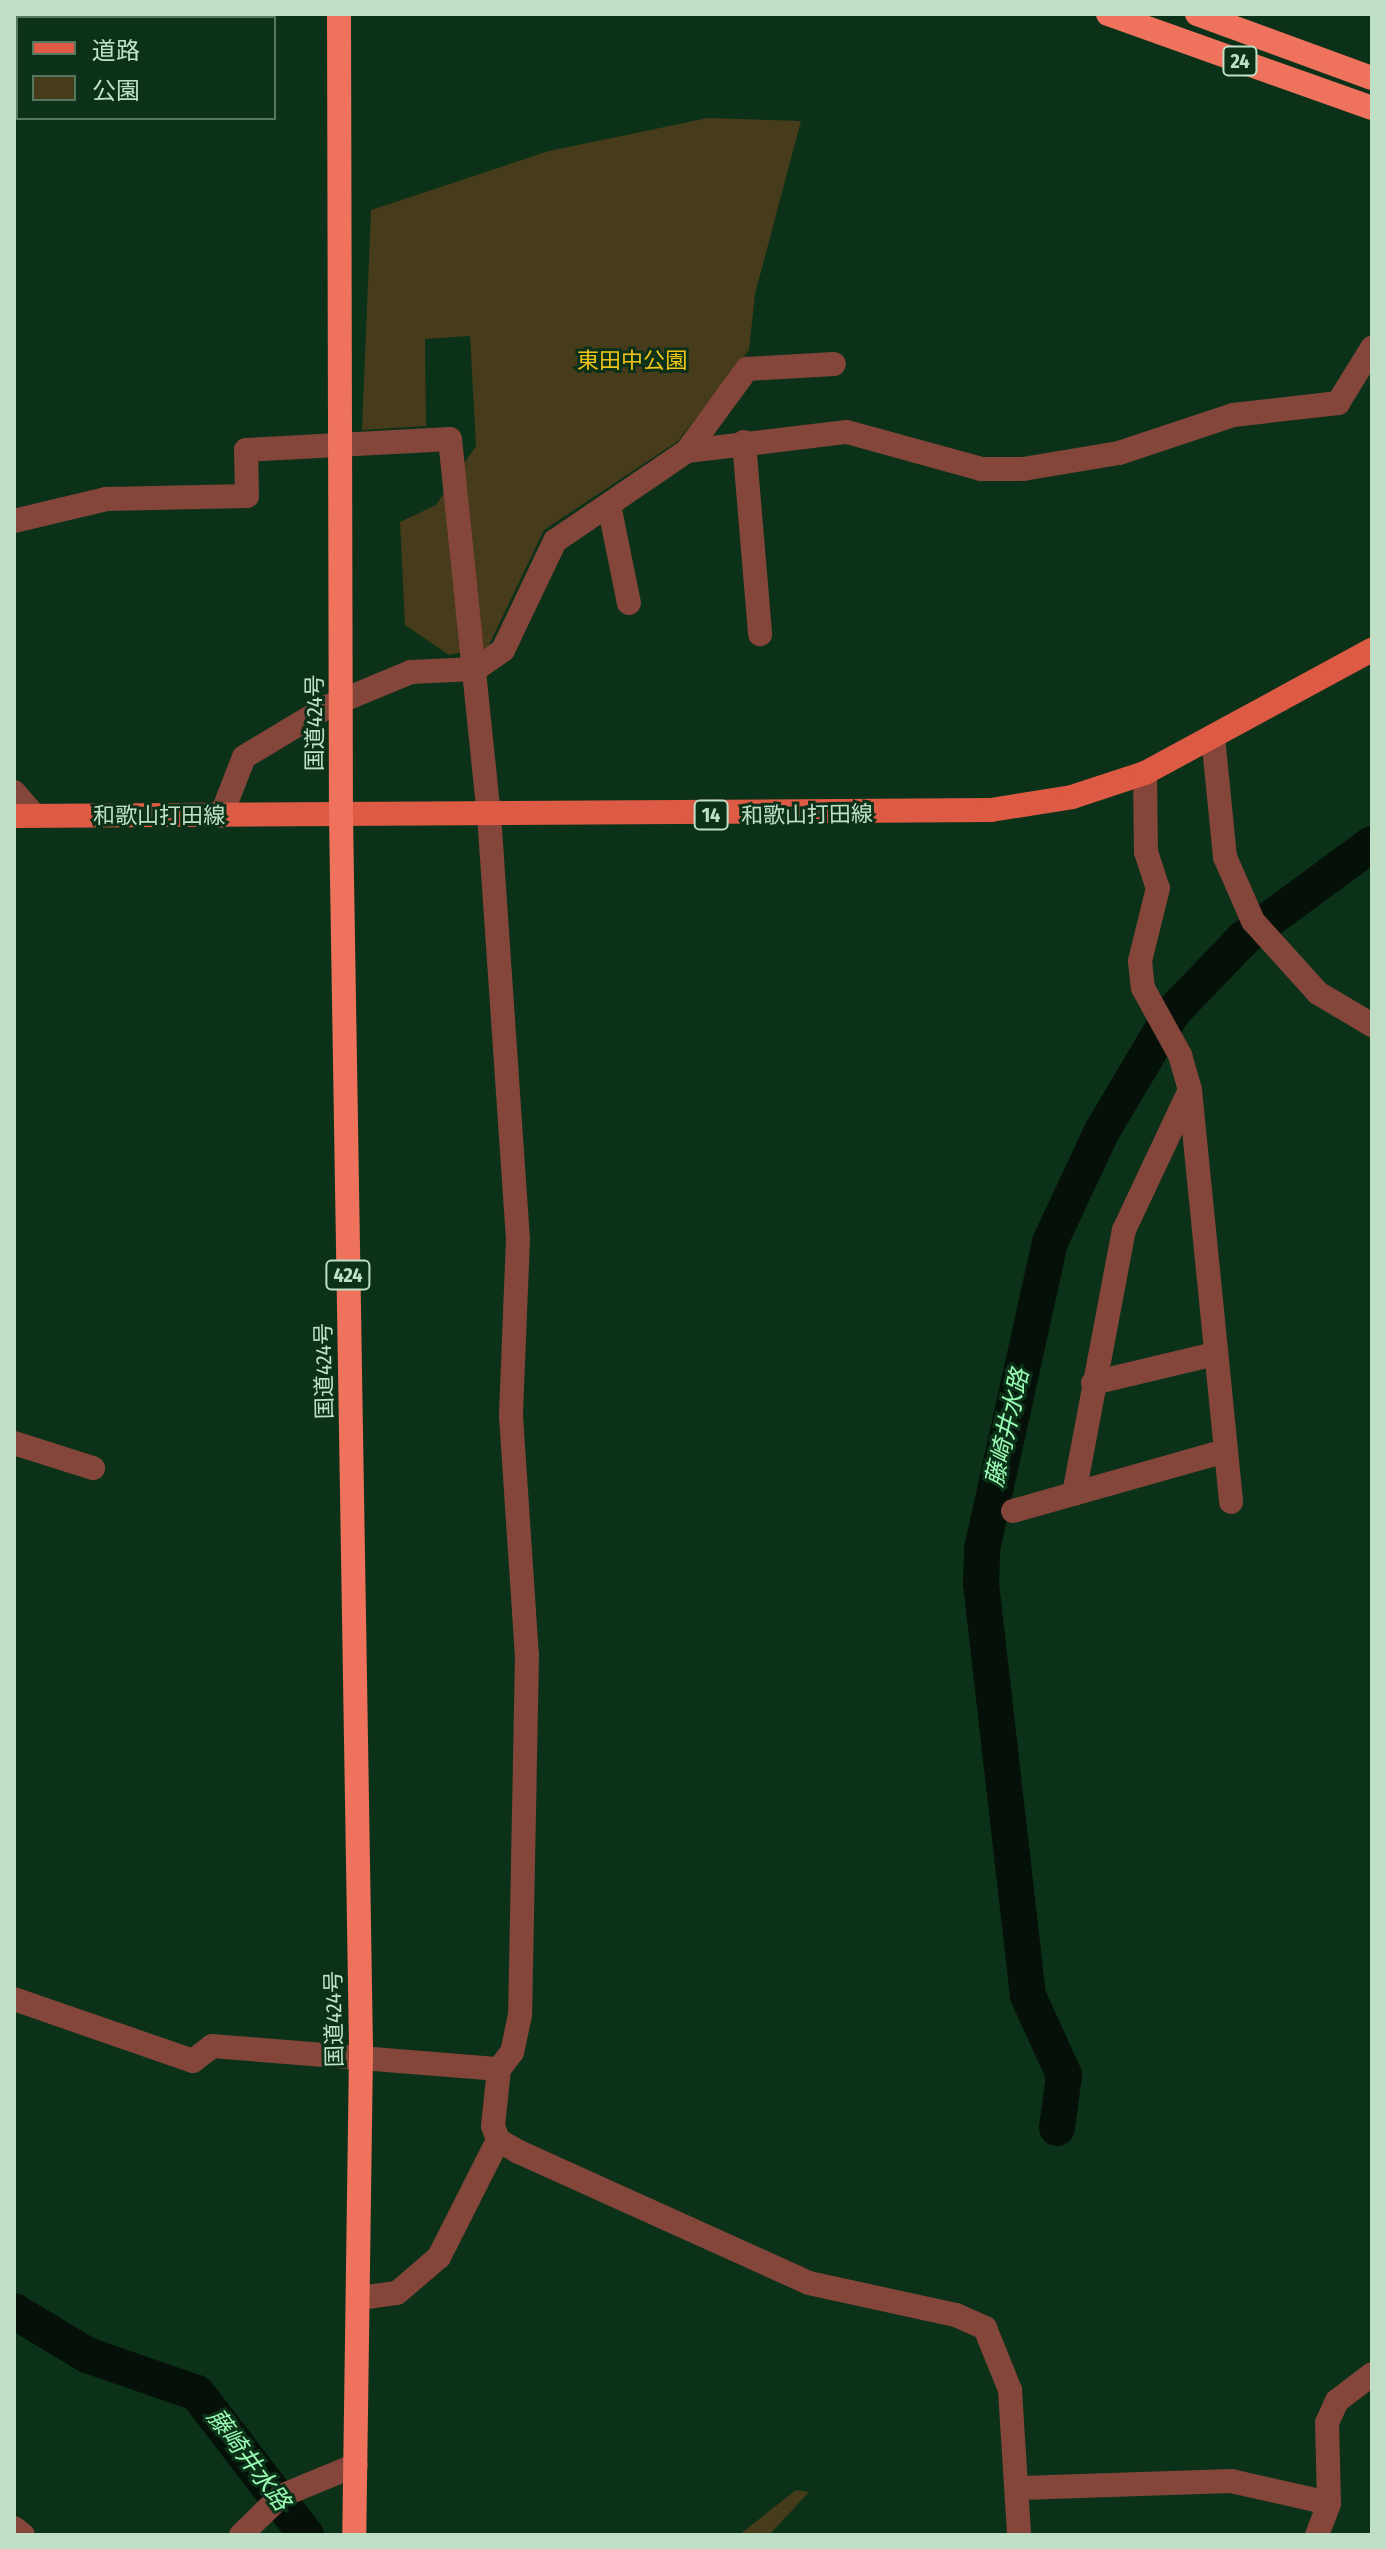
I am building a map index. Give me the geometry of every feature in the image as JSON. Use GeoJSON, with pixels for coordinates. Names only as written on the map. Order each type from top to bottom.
{"type":"FeatureCollection","features":[{"type":"Feature","properties":{"kind":"highway","name":"国道424号"},"geometry":{"type":"LineString","coordinates":[[339,14],[341,816],[361,2053],[360,2298],[354,2535]]}},
{"type":"Feature","properties":{"kind":"highway","name":"24"},"geometry":{"type":"LineString","coordinates":[[1108,14],[1372,108]]}},
{"type":"Feature","properties":{"kind":"highway","name":"24"},"geometry":{"type":"LineString","coordinates":[[1197,14],[1372,78]]}},
{"type":"Feature","properties":{"kind":"main road","name":"和歌山打田線"},"geometry":{"type":"LineString","coordinates":[[24,816],[991,810],[1072,797],[1145,773],[1372,650]]}},
{"type":"Feature","properties":{"kind":"street"},"geometry":{"type":"LineString","coordinates":[[687,451],[847,432],[981,469],[1023,469],[1119,453],[1233,415],[1338,403],[1372,348]]}},
{"type":"Feature","properties":{"kind":"street"},"geometry":{"type":"LineString","coordinates":[[221,816],[244,757],[341,700],[411,672],[476,669],[503,650],[555,541],[687,451],[747,369],[834,364]]}},
{"type":"Feature","properties":{"kind":"street"},"geometry":{"type":"LineString","coordinates":[[14,521],[106,499],[247,496],[246,450],[342,448],[450,439],[489,814],[518,1239],[511,1416],[527,1655],[520,2015],[512,2052],[499,2069],[498,2140],[439,2257],[397,2293],[360,2298]]}},
{"type":"Feature","properties":{"kind":"street"},"geometry":{"type":"LineString","coordinates":[[744,442],[760,634]]}},
{"type":"Feature","properties":{"kind":"street"},"geometry":{"type":"LineString","coordinates":[[609,505],[629,603]]}},
{"type":"Feature","properties":{"kind":"street"},"geometry":{"type":"LineString","coordinates":[[1213,737],[1225,857],[1253,921],[1318,993],[1372,1025]]}},
{"type":"Feature","properties":{"kind":"street"},"geometry":{"type":"LineString","coordinates":[[1145,773],[1146,852],[1158,888],[1140,961],[1143,988],[1190,1090],[1231,1502]]}},
{"type":"Feature","properties":{"kind":"street"},"geometry":{"type":"LineString","coordinates":[[14,792],[24,816]]}},
{"type":"Feature","properties":{"kind":"street"},"geometry":{"type":"LineString","coordinates":[[1074,1494],[1124,1230],[1190,1090]]}},
{"type":"Feature","properties":{"kind":"street"},"geometry":{"type":"LineString","coordinates":[[1093,1383],[1215,1354]]}},
{"type":"Feature","properties":{"kind":"street"},"geometry":{"type":"LineString","coordinates":[[14,1443],[93,1468]]}},
{"type":"Feature","properties":{"kind":"street"},"geometry":{"type":"LineString","coordinates":[[1013,1511],[1225,1451]]}},
{"type":"Feature","properties":{"kind":"street"},"geometry":{"type":"LineString","coordinates":[[14,1999],[193,2061],[212,2046],[361,2053],[499,2069]]}},
{"type":"Feature","properties":{"kind":"street"},"geometry":{"type":"LineString","coordinates":[[498,2140],[809,2283],[956,2315],[985,2328],[1007,2367],[1021,2488],[1019,2535]]}},
{"type":"Feature","properties":{"kind":"street"},"geometry":{"type":"LineString","coordinates":[[1021,2488],[1231,2481],[1326,2524],[1327,2423],[1337,2401],[1372,2374]]}},
{"type":"Feature","properties":{"kind":"street"},"geometry":{"type":"LineString","coordinates":[[241,2535],[276,2500],[356,2465]]}},
{"type":"Feature","properties":{"kind":"street"},"geometry":{"type":"LineString","coordinates":[[14,2528],[23,2535]]}},
{"type":"Feature","properties":{"kind":"green space","name":"東田中公園"},"geometry":{"type":"Polygon","coordinates":[[[708,118],[801,121],[755,294],[749,350],[678,441],[544,530],[488,647],[449,655],[405,625],[400,522],[436,505],[476,446],[470,336],[425,339],[426,426],[362,430],[371,210],[549,151],[708,118]]]}},
{"type":"Feature","properties":{"kind":"green space"},"geometry":{"type":"Polygon","coordinates":[[[796,2490],[809,2492],[769,2535],[739,2535],[796,2490]]]}},
{"type":"Feature","properties":{"kind":"waterway","name":"藤崎井水路"},"geometry":{"type":"LineString","coordinates":[[1057,2128],[1064,2075],[1028,1996],[981,1584],[982,1549],[1050,1242],[1102,1131],[1172,1013],[1244,938],[1372,844]]}},
{"type":"Feature","properties":{"kind":"waterway","name":"藤崎井水路"},"geometry":{"type":"LineString","coordinates":[[14,2311],[87,2355],[197,2393],[306,2535]]}}]}
